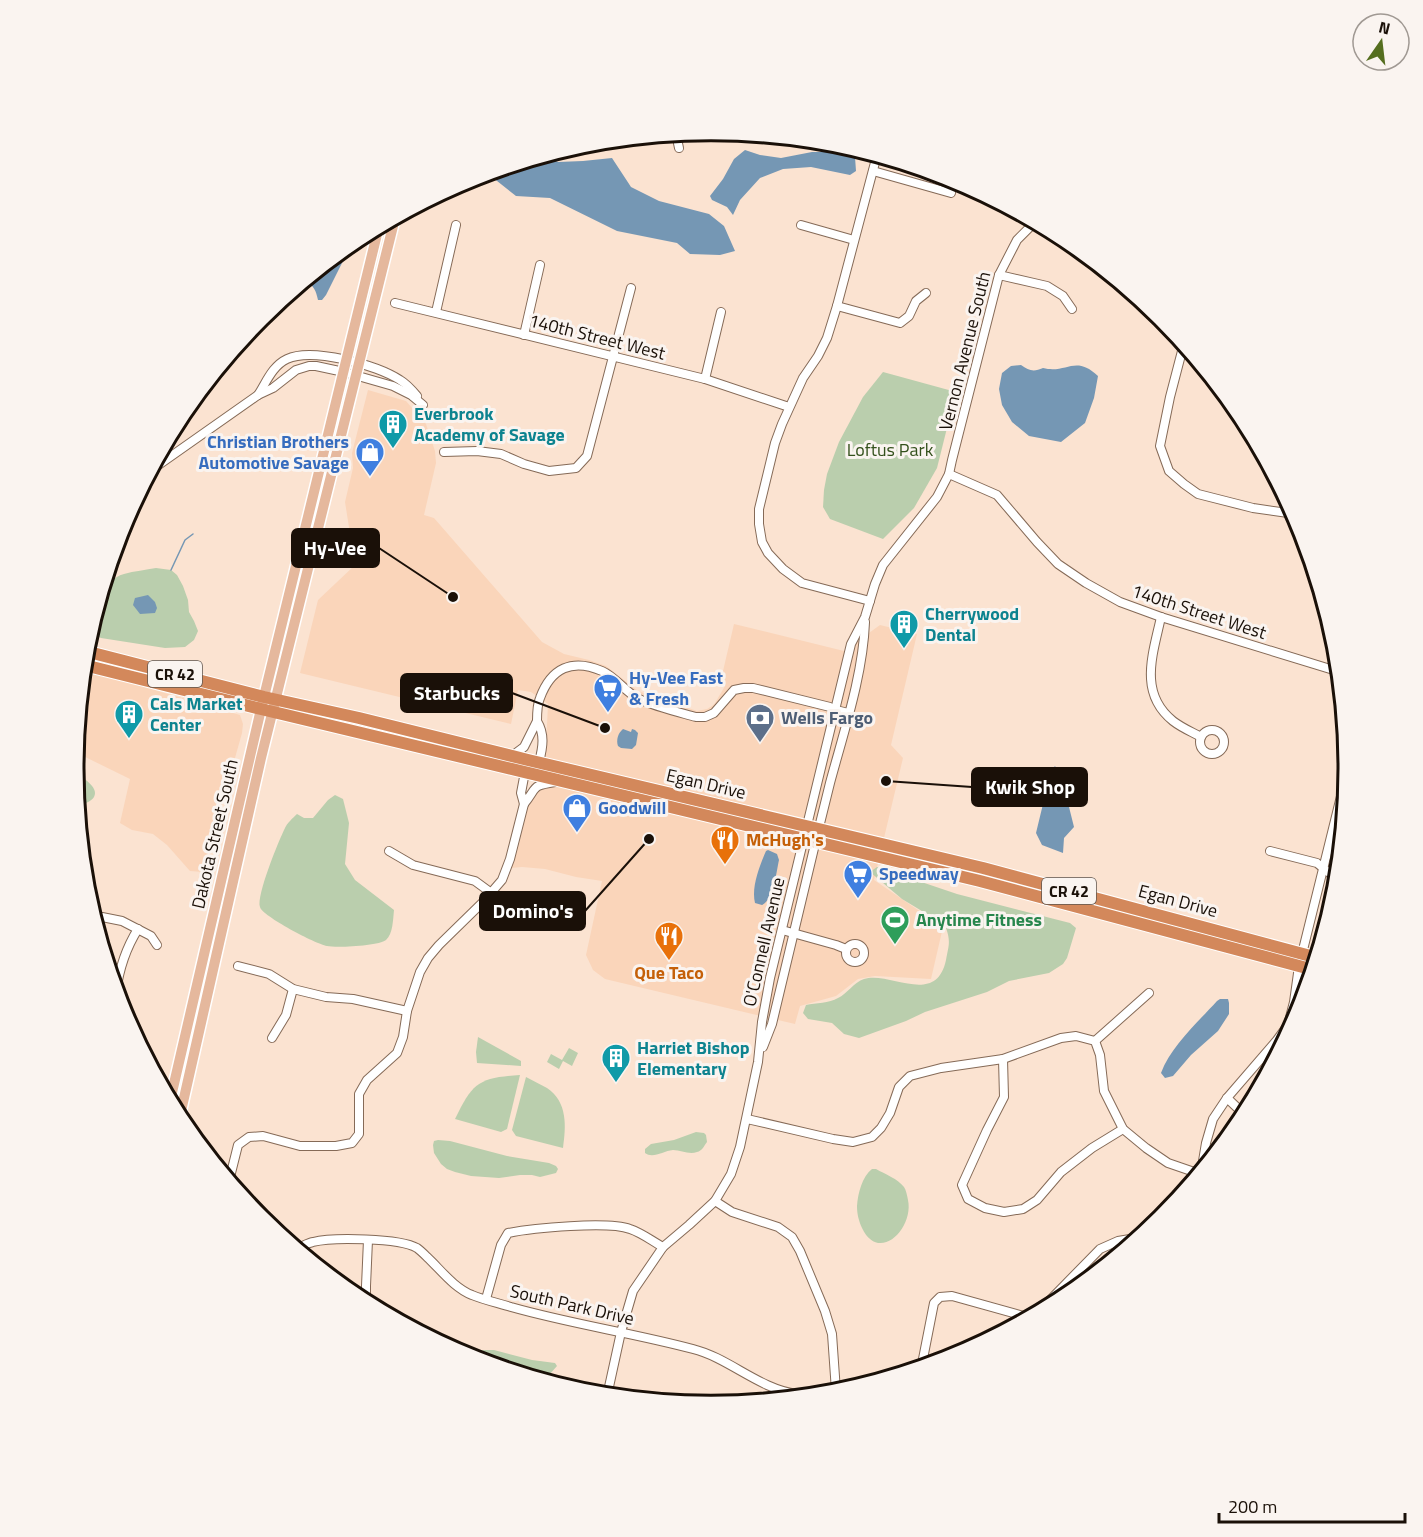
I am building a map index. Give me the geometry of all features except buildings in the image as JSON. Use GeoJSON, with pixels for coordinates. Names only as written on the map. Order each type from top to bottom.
{"type":"FeatureCollection","features":[{"type":"Feature","properties":{"kind":"highway","name":"Egan Drive"},"geometry":{"type":"LineString","coordinates":[[95,654],[269,704],[359,718],[512,756],[562,781],[983,868],[1301,960],[1308,965]]}},
{"type":"Feature","properties":{"kind":"highway","name":"Egan Drive"},"geometry":{"type":"LineString","coordinates":[[92,667],[269,704],[811,834]]}},
{"type":"Feature","properties":{"kind":"highway","name":"Egan Drive"},"geometry":{"type":"LineString","coordinates":[[1301,960],[1309,959]]}},
{"type":"Feature","properties":{"kind":"main road","name":"Dakota Street South"},"geometry":{"type":"LineString","coordinates":[[173,1090],[269,704],[392,229]]}},
{"type":"Feature","properties":{"kind":"main road","name":"Dakota Street South"},"geometry":{"type":"LineString","coordinates":[[182,1105],[261,758],[269,704],[376,239]]}},
{"type":"Feature","properties":{"kind":"street"},"geometry":{"type":"LineString","coordinates":[[678,142],[679,148]]}},
{"type":"Feature","properties":{"kind":"street"},"geometry":{"type":"LineString","coordinates":[[870,601],[802,583],[783,569],[768,553],[762,542],[759,509],[775,442],[803,378],[827,338],[875,162]]}},
{"type":"Feature","properties":{"kind":"street"},"geometry":{"type":"LineString","coordinates":[[873,171],[951,193]]}},
{"type":"Feature","properties":{"kind":"street"},"geometry":{"type":"LineString","coordinates":[[436,312],[456,225]]}},
{"type":"Feature","properties":{"kind":"street"},"geometry":{"type":"LineString","coordinates":[[801,225],[854,240]]}},
{"type":"Feature","properties":{"kind":"street","name":"Vernon Avenue South"},"geometry":{"type":"LineString","coordinates":[[811,834],[851,644],[865,617],[883,565],[932,504],[949,474],[999,274],[1017,240],[1029,228]]}},
{"type":"Feature","properties":{"kind":"street"},"geometry":{"type":"LineString","coordinates":[[524,334],[540,266]]}},
{"type":"Feature","properties":{"kind":"street"},"geometry":{"type":"LineString","coordinates":[[999,274],[1047,286],[1063,296],[1072,309]]}},
{"type":"Feature","properties":{"kind":"street"},"geometry":{"type":"LineString","coordinates":[[444,452],[477,451],[501,454],[549,471],[576,468],[587,456],[631,288]]}},
{"type":"Feature","properties":{"kind":"street"},"geometry":{"type":"LineString","coordinates":[[837,306],[900,322],[909,316],[916,301],[926,293]]}},
{"type":"Feature","properties":{"kind":"street","name":"140th Street West"},"geometry":{"type":"LineString","coordinates":[[395,303],[705,379],[789,407]]}},
{"type":"Feature","properties":{"kind":"street"},"geometry":{"type":"LineString","coordinates":[[705,379],[721,312]]}},
{"type":"Feature","properties":{"kind":"street"},"geometry":{"type":"LineString","coordinates":[[1181,353],[1160,446],[1169,471],[1198,494],[1253,508],[1284,512]]}},
{"type":"Feature","properties":{"kind":"street"},"geometry":{"type":"LineString","coordinates":[[165,460],[258,395],[273,388],[302,368],[345,366],[359,364],[402,381],[422,402],[393,386],[356,375],[345,366],[312,354],[286,359],[279,364],[258,395]]}},
{"type":"Feature","properties":{"kind":"street","name":"140th Street West"},"geometry":{"type":"LineString","coordinates":[[949,474],[997,495],[1058,564],[1120,602],[1161,618],[1331,669]]}},
{"type":"Feature","properties":{"kind":"street","name":"Vernon Avenue South"},"geometry":{"type":"LineString","coordinates":[[811,834],[848,714],[864,648],[865,617]]}},
{"type":"Feature","properties":{"kind":"street"},"geometry":{"type":"LineString","coordinates":[[1161,618],[1150,672],[1154,693],[1158,703],[1173,721],[1202,737]]}},
{"type":"Feature","properties":{"kind":"street"},"geometry":{"type":"LineString","coordinates":[[512,756],[524,747],[537,721],[539,700],[547,683],[555,673],[566,667],[586,666],[603,671],[639,699],[696,717],[705,717],[714,713],[734,690],[744,688],[753,688],[830,707],[848,714]]}},
{"type":"Feature","properties":{"kind":"street"},"geometry":{"type":"LineString","coordinates":[[524,804],[521,795],[543,740],[537,721]]}},
{"type":"Feature","properties":{"kind":"street"},"geometry":{"type":"LineString","coordinates":[[231,1171],[238,1145],[249,1137],[263,1136],[300,1146],[336,1146],[352,1143],[359,1134],[359,1094],[367,1080],[397,1053],[420,972],[428,958],[502,880],[510,859],[524,804],[531,793],[537,786],[562,781]]}},
{"type":"Feature","properties":{"kind":"street"},"geometry":{"type":"LineString","coordinates":[[1294,1001],[1301,960],[1338,808]]}},
{"type":"Feature","properties":{"kind":"street","name":"O'Connell Avenue"},"geometry":{"type":"LineString","coordinates":[[609,1387],[633,1291],[663,1247],[715,1201],[731,1174],[747,1119],[760,1054],[762,1022],[770,978],[811,834]]}},
{"type":"Feature","properties":{"kind":"street","name":"O'Connell Avenue"},"geometry":{"type":"LineString","coordinates":[[760,1054],[772,1024],[793,933],[811,834]]}},
{"type":"Feature","properties":{"kind":"street"},"geometry":{"type":"LineString","coordinates":[[1270,851],[1317,863],[1330,874]]}},
{"type":"Feature","properties":{"kind":"street"},"geometry":{"type":"LineString","coordinates":[[389,852],[413,865],[475,881],[490,892]]}},
{"type":"Feature","properties":{"kind":"street"},"geometry":{"type":"LineString","coordinates":[[102,916],[122,921],[138,929],[151,936],[157,945]]}},
{"type":"Feature","properties":{"kind":"street"},"geometry":{"type":"LineString","coordinates":[[120,977],[124,958],[138,929]]}},
{"type":"Feature","properties":{"kind":"street"},"geometry":{"type":"LineString","coordinates":[[782,930],[846,949]]}},
{"type":"Feature","properties":{"kind":"street"},"geometry":{"type":"LineString","coordinates":[[238,966],[269,974],[293,989],[408,1011]]}},
{"type":"Feature","properties":{"kind":"street"},"geometry":{"type":"LineString","coordinates":[[272,1038],[286,1015],[293,989]]}},
{"type":"Feature","properties":{"kind":"street"},"geometry":{"type":"LineString","coordinates":[[1095,1041],[1149,993]]}},
{"type":"Feature","properties":{"kind":"street"},"geometry":{"type":"LineString","coordinates":[[747,1119],[853,1142],[872,1137],[880,1128],[890,1113],[899,1087],[910,1076],[941,1068],[1003,1059],[1061,1038],[1076,1036],[1095,1041]]}},
{"type":"Feature","properties":{"kind":"street"},"geometry":{"type":"LineString","coordinates":[[1095,1041],[1100,1055],[1104,1090],[1123,1129],[1168,1163],[1192,1170]]}},
{"type":"Feature","properties":{"kind":"street"},"geometry":{"type":"LineString","coordinates":[[1204,1156],[1213,1119],[1227,1098],[1276,1041]]}},
{"type":"Feature","properties":{"kind":"street"},"geometry":{"type":"LineString","coordinates":[[1003,1059],[1004,1097],[962,1185],[968,1199],[985,1208],[1004,1212],[1023,1209],[1037,1200],[1061,1172],[1092,1148],[1123,1129]]}},
{"type":"Feature","properties":{"kind":"street"},"geometry":{"type":"LineString","coordinates":[[1227,1098],[1238,1109]]}},
{"type":"Feature","properties":{"kind":"street"},"geometry":{"type":"LineString","coordinates":[[715,1201],[732,1212],[778,1227],[792,1237],[825,1311],[832,1334],[836,1384]]}},
{"type":"Feature","properties":{"kind":"street"},"geometry":{"type":"LineString","coordinates":[[486,1299],[501,1245],[508,1233],[583,1226],[617,1226],[631,1229],[663,1247]]}},
{"type":"Feature","properties":{"kind":"street"},"geometry":{"type":"LineString","coordinates":[[366,1292],[368,1239]]}},
{"type":"Feature","properties":{"kind":"street","name":"South Park Drive"},"geometry":{"type":"LineString","coordinates":[[304,1245],[314,1241],[368,1239],[397,1241],[417,1248],[469,1294],[535,1314],[709,1353],[755,1379],[787,1392]]}},
{"type":"Feature","properties":{"kind":"street"},"geometry":{"type":"LineString","coordinates":[[1060,1290],[1101,1249],[1125,1240]]}},
{"type":"Feature","properties":{"kind":"street"},"geometry":{"type":"LineString","coordinates":[[923,1359],[934,1303],[940,1297],[952,1296],[1020,1315]]}},
{"type":"Feature","properties":{"kind":"shaded area"},"geometry":{"type":"Polygon","coordinates":[[[368,390],[406,401],[426,424],[435,451],[436,463],[424,515],[434,518],[542,642],[564,654],[606,666],[638,691],[697,711],[712,706],[725,686],[723,671],[734,624],[844,651],[880,625],[917,634],[891,745],[903,758],[874,880],[943,927],[931,979],[875,976],[858,979],[836,996],[800,1006],[795,1024],[605,979],[593,970],[586,955],[602,881],[545,869],[511,868],[528,807],[536,792],[546,747],[548,704],[531,692],[518,690],[511,724],[300,673],[318,600],[355,565],[345,502],[353,468],[352,453],[368,390]]]}},
{"type":"Feature","properties":{"kind":"shaded area"},"geometry":{"type":"Polygon","coordinates":[[[92,672],[240,715],[243,724],[242,733],[203,872],[190,871],[167,845],[153,834],[132,830],[120,823],[130,779],[84,757],[85,727],[92,672]]]}},
{"type":"Feature","properties":{"kind":"green space","name":"Loftus Park"},"geometry":{"type":"Polygon","coordinates":[[[883,372],[956,392],[937,468],[914,508],[883,539],[830,519],[823,507],[827,474],[839,442],[863,397],[883,372]]]}},
{"type":"Feature","properties":{"kind":"green space"},"geometry":{"type":"Polygon","coordinates":[[[156,568],[171,570],[177,575],[198,631],[194,640],[185,647],[165,648],[98,637],[113,580],[136,571],[156,568]]]}},
{"type":"Feature","properties":{"kind":"green space"},"geometry":{"type":"Polygon","coordinates":[[[84,779],[89,782],[95,793],[85,804],[84,779]]]}},
{"type":"Feature","properties":{"kind":"green space"},"geometry":{"type":"Polygon","coordinates":[[[335,795],[343,799],[349,823],[345,864],[355,880],[394,910],[390,934],[382,942],[357,946],[327,946],[279,923],[260,907],[261,892],[287,824],[297,814],[304,818],[313,818],[335,795]]]}},
{"type":"Feature","properties":{"kind":"green space"},"geometry":{"type":"Polygon","coordinates":[[[877,867],[957,894],[1070,923],[1076,928],[1067,958],[1063,964],[1049,973],[1009,981],[987,992],[925,1012],[859,1038],[844,1034],[832,1023],[808,1019],[803,1013],[806,1005],[834,1000],[864,979],[886,979],[923,985],[933,982],[941,974],[949,946],[945,925],[902,899],[870,872],[877,867]]]}},
{"type":"Feature","properties":{"kind":"green space"},"geometry":{"type":"Polygon","coordinates":[[[478,1037],[521,1061],[521,1066],[477,1063],[478,1037]]]}},
{"type":"Feature","properties":{"kind":"green space"},"geometry":{"type":"Polygon","coordinates":[[[569,1048],[578,1053],[572,1066],[563,1061],[559,1069],[547,1062],[551,1054],[562,1060],[569,1048]]]}},
{"type":"Feature","properties":{"kind":"green space"},"geometry":{"type":"Polygon","coordinates":[[[520,1075],[507,1129],[501,1132],[455,1119],[467,1097],[479,1084],[495,1078],[520,1075]]]}},
{"type":"Feature","properties":{"kind":"green space"},"geometry":{"type":"Polygon","coordinates":[[[526,1077],[547,1088],[559,1100],[565,1123],[563,1148],[516,1136],[512,1130],[526,1077]]]}},
{"type":"Feature","properties":{"kind":"green space"},"geometry":{"type":"Polygon","coordinates":[[[696,1132],[706,1135],[707,1142],[699,1151],[691,1153],[673,1150],[651,1155],[645,1153],[645,1149],[651,1144],[674,1140],[696,1132]]]}},
{"type":"Feature","properties":{"kind":"green space"},"geometry":{"type":"Polygon","coordinates":[[[434,1141],[549,1163],[558,1169],[556,1173],[540,1177],[532,1175],[499,1178],[471,1176],[447,1169],[441,1164],[434,1153],[433,1145],[434,1141]]]}},
{"type":"Feature","properties":{"kind":"green space"},"geometry":{"type":"Polygon","coordinates":[[[872,1169],[876,1169],[901,1184],[908,1200],[906,1221],[901,1231],[886,1242],[877,1243],[869,1238],[862,1228],[858,1215],[857,1206],[863,1181],[872,1169]]]}},
{"type":"Feature","properties":{"kind":"green space"},"geometry":{"type":"Polygon","coordinates":[[[494,1350],[532,1360],[555,1363],[557,1366],[549,1375],[481,1352],[494,1350]]]}},
{"type":"Feature","properties":{"kind":"water"},"geometry":{"type":"Polygon","coordinates":[[[745,150],[781,158],[812,152],[828,152],[855,158],[856,171],[850,175],[811,167],[783,169],[760,178],[740,200],[733,215],[727,207],[712,200],[710,196],[734,159],[745,150]]]}},
{"type":"Feature","properties":{"kind":"water"},"geometry":{"type":"Polygon","coordinates":[[[612,158],[631,187],[659,201],[709,214],[724,226],[735,251],[720,255],[690,254],[677,243],[617,231],[550,198],[516,196],[495,180],[555,161],[612,158]]]}},
{"type":"Feature","properties":{"kind":"water"},"geometry":{"type":"Polygon","coordinates":[[[343,262],[322,300],[318,300],[312,286],[343,262]]]}},
{"type":"Feature","properties":{"kind":"water"},"geometry":{"type":"Polygon","coordinates":[[[1021,365],[1034,370],[1077,365],[1083,366],[1098,376],[1094,398],[1085,423],[1061,442],[1029,436],[1012,422],[1002,405],[999,389],[1002,373],[1011,366],[1021,365]]]}},
{"type":"Feature","properties":{"kind":"water"},"geometry":{"type":"Polygon","coordinates":[[[148,595],[155,602],[157,608],[155,613],[140,614],[133,605],[135,598],[148,595]]]}},
{"type":"Feature","properties":{"kind":"water"},"geometry":{"type":"Polygon","coordinates":[[[623,729],[631,732],[632,729],[638,733],[636,745],[632,749],[618,746],[618,737],[623,729]]]}},
{"type":"Feature","properties":{"kind":"water"},"geometry":{"type":"Polygon","coordinates":[[[1055,766],[1075,797],[1069,807],[1074,827],[1064,838],[1063,853],[1042,845],[1036,833],[1043,804],[1050,798],[1047,781],[1055,766]]]}},
{"type":"Feature","properties":{"kind":"water"},"geometry":{"type":"Polygon","coordinates":[[[768,850],[777,854],[779,860],[772,892],[762,905],[755,903],[754,890],[759,869],[768,850]]]}},
{"type":"Feature","properties":{"kind":"water"},"geometry":{"type":"Polygon","coordinates":[[[1220,999],[1228,999],[1229,1014],[1218,1031],[1191,1055],[1173,1076],[1165,1078],[1161,1073],[1171,1053],[1220,999]]]}},
{"type":"Feature","properties":{"kind":"waterway"},"geometry":{"type":"LineString","coordinates":[[171,570],[185,540],[193,534]]}},
{"type":"Feature","properties":{"kind":"place","name":"Everbrook Academy of Savage"},"geometry":{"type":"Point","coordinates":[393,450]}},
{"type":"Feature","properties":{"kind":"place","name":"Christian Brothers Automotive Savage"},"geometry":{"type":"Point","coordinates":[370,478]}},
{"type":"Feature","properties":{"kind":"place","name":"Hy-Vee"},"geometry":{"type":"Point","coordinates":[453,597]}},
{"type":"Feature","properties":{"kind":"place","name":"Cherrywood Dental"},"geometry":{"type":"Point","coordinates":[904,650]}},
{"type":"Feature","properties":{"kind":"place","name":"Hy-Vee Fast & Fresh"},"geometry":{"type":"Point","coordinates":[608,714]}},
{"type":"Feature","properties":{"kind":"place","name":"Starbucks"},"geometry":{"type":"Point","coordinates":[605,728]}},
{"type":"Feature","properties":{"kind":"place","name":"Cals Market Center"},"geometry":{"type":"Point","coordinates":[129,740]}},
{"type":"Feature","properties":{"kind":"place","name":"Wells Fargo"},"geometry":{"type":"Point","coordinates":[760,744]}},
{"type":"Feature","properties":{"kind":"place","name":"Kwik Shop"},"geometry":{"type":"Point","coordinates":[886,781]}},
{"type":"Feature","properties":{"kind":"place","name":"Goodwill"},"geometry":{"type":"Point","coordinates":[577,834]}},
{"type":"Feature","properties":{"kind":"place","name":"Domino's"},"geometry":{"type":"Point","coordinates":[649,839]}},
{"type":"Feature","properties":{"kind":"place","name":"McHugh's"},"geometry":{"type":"Point","coordinates":[725,866]}},
{"type":"Feature","properties":{"kind":"place","name":"Speedway"},"geometry":{"type":"Point","coordinates":[858,900]}},
{"type":"Feature","properties":{"kind":"place","name":"Anytime Fitness"},"geometry":{"type":"Point","coordinates":[895,946]}},
{"type":"Feature","properties":{"kind":"place","name":"Que Taco"},"geometry":{"type":"Point","coordinates":[669,962]}},
{"type":"Feature","properties":{"kind":"place","name":"Harriet Bishop Elementary"},"geometry":{"type":"Point","coordinates":[616,1084]}}]}
